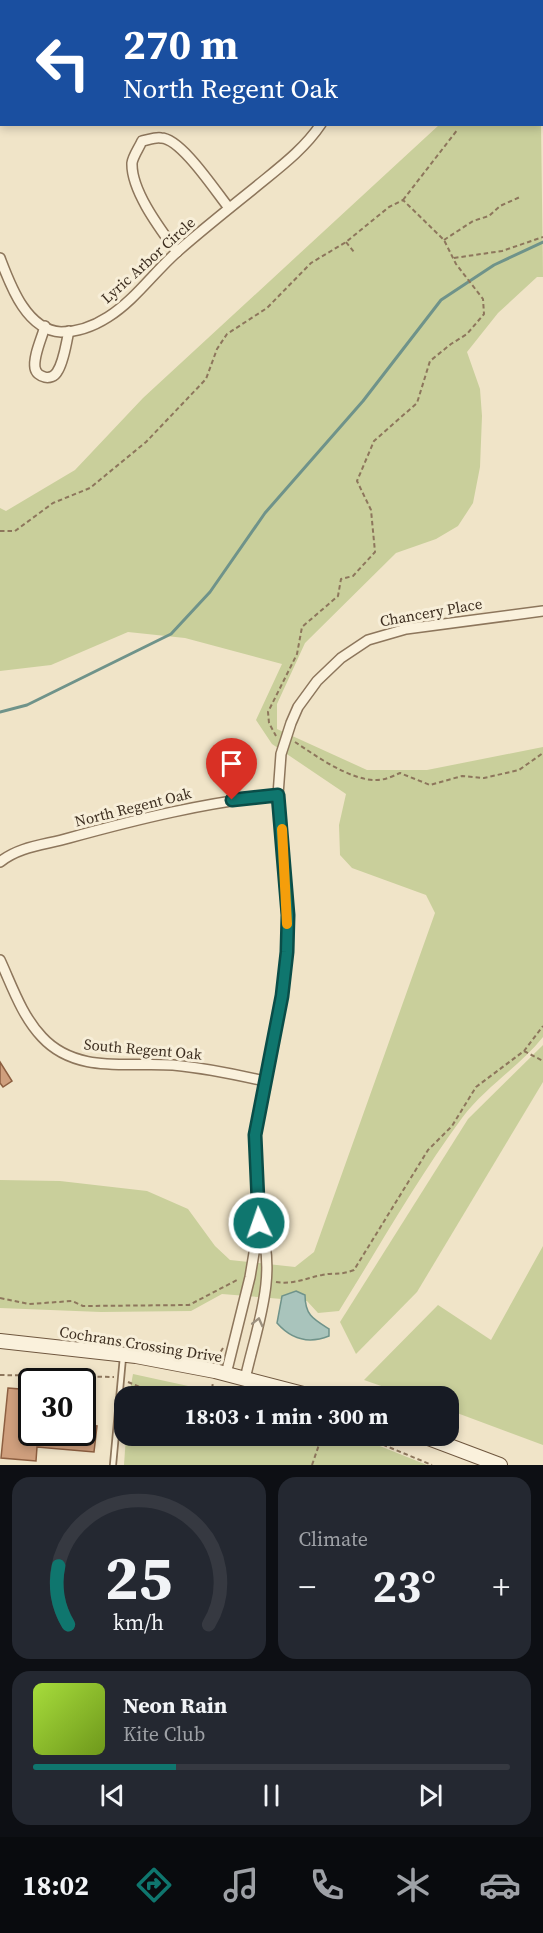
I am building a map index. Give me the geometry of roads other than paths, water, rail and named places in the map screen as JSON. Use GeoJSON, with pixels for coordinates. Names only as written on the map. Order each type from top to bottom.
{"type":"FeatureCollection","features":[{"type":"Feature","properties":{"kind":"street","name":"Lyric Arbor Circle"},"geometry":{"type":"LineString","coordinates":[[0,258],[16,298],[28,313],[45,326],[59,332],[92,326],[110,316],[177,252],[308,142],[320,126]]}},
{"type":"Feature","properties":{"kind":"street"},"geometry":{"type":"LineString","coordinates":[[177,252],[145,202],[133,172],[132,160],[142,141],[162,137],[173,142],[183,151],[229,208]]}},
{"type":"Feature","properties":{"kind":"street"},"geometry":{"type":"LineString","coordinates":[[45,326],[35,366],[38,373],[44,377],[52,377],[58,372],[69,331]]}},
{"type":"Feature","properties":{"kind":"street","name":"Chancery Place"},"geometry":{"type":"LineString","coordinates":[[226,1374],[250,1277],[259,1223],[255,1135],[282,996],[287,952],[288,915],[278,795],[284,740],[298,707],[317,681],[341,658],[368,640],[406,628],[543,611]]}},
{"type":"Feature","properties":{"kind":"street","name":"North Regent Oak"},"geometry":{"type":"LineString","coordinates":[[0,862],[18,850],[138,820],[225,801],[278,795]]}},
{"type":"Feature","properties":{"kind":"street","name":"South Regent Oak"},"geometry":{"type":"LineString","coordinates":[[0,960],[32,1025],[60,1052],[83,1062],[204,1069],[264,1081]]}},
{"type":"Feature","properties":{"kind":"street","name":"Chancery Place"},"geometry":{"type":"LineString","coordinates":[[245,1379],[266,1280],[268,1258],[266,1239],[259,1223]]}},
{"type":"Feature","properties":{"kind":"street","name":"Cochrans Crossing Drive"},"geometry":{"type":"LineString","coordinates":[[0,1341],[123,1355],[226,1374],[272,1386]]}},
{"type":"Feature","properties":{"kind":"street"},"geometry":{"type":"LineString","coordinates":[[450,1446],[500,1465]]}},
{"type":"Feature","properties":{"kind":"lane"},"geometry":{"type":"LineString","coordinates":[[113,1465],[123,1355]]}},
{"type":"Feature","properties":{"kind":"water"},"geometry":{"type":"Polygon","coordinates":[[[296,1291],[305,1295],[308,1312],[329,1329],[329,1336],[307,1340],[288,1333],[277,1323],[282,1296],[296,1291]]]}},
{"type":"Feature","properties":{"kind":"waterway"},"geometry":{"type":"LineString","coordinates":[[0,712],[27,705],[171,634],[210,592],[265,513],[363,401],[441,300],[494,265],[543,242]]}}]}
